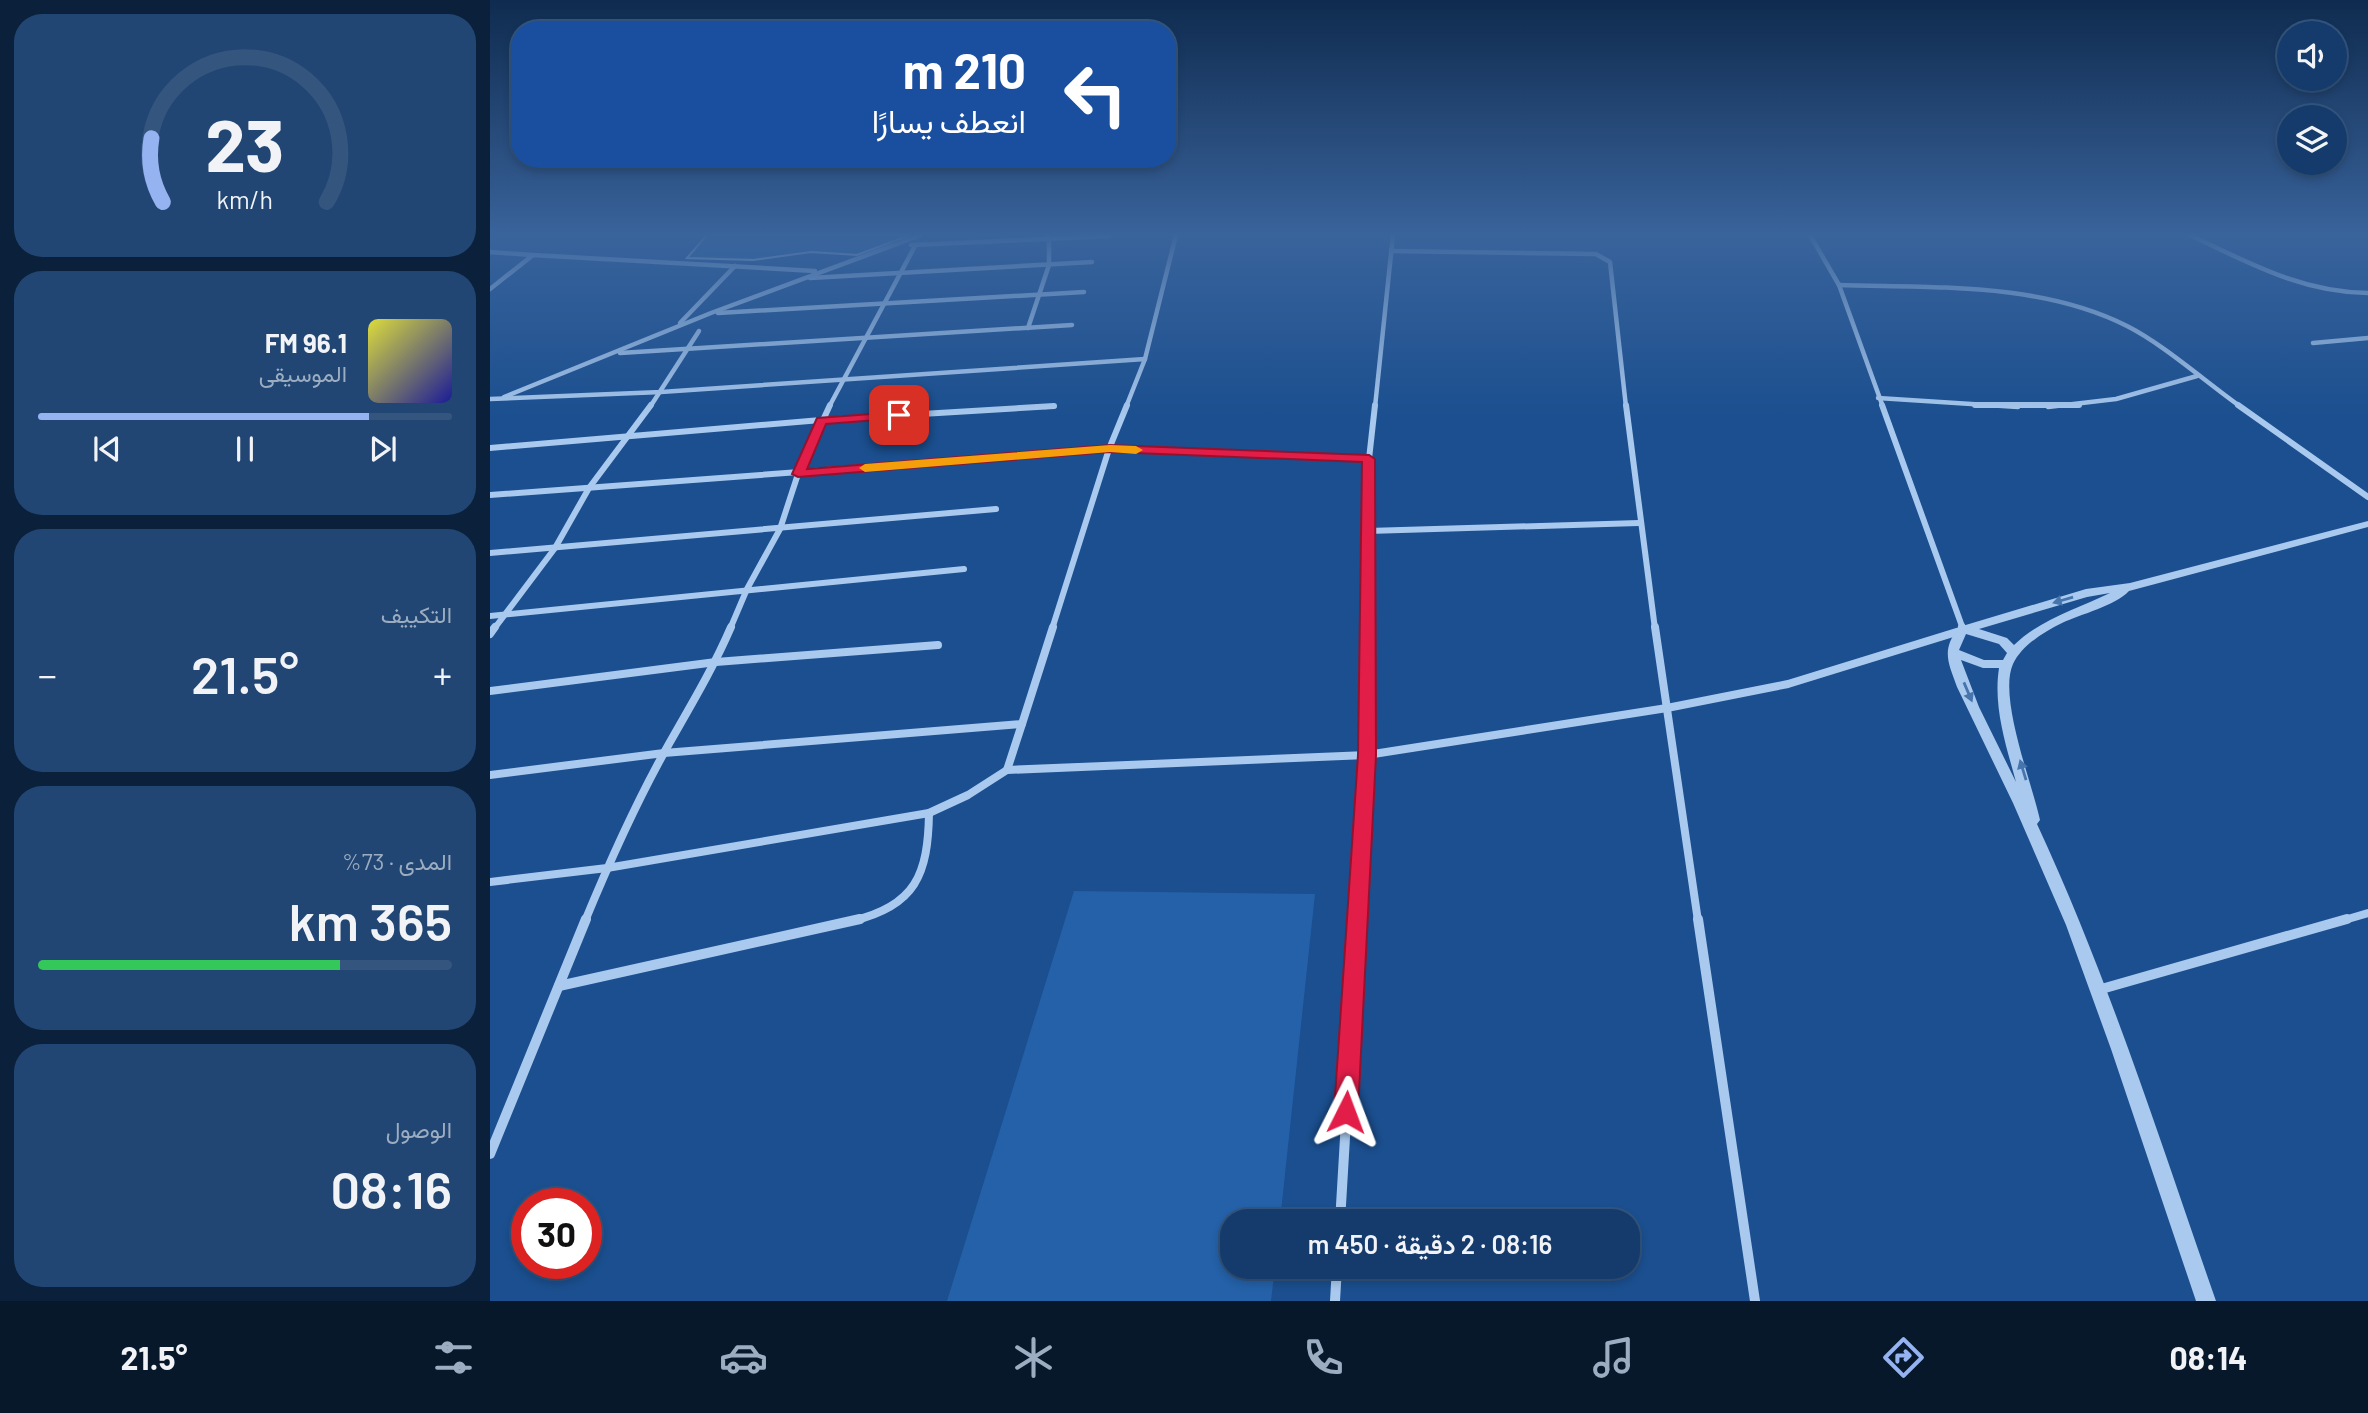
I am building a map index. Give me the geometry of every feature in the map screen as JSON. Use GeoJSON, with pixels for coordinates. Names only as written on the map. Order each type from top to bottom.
{"type":"FeatureCollection","features":[{"type":"Feature","properties":{"kind":"street"},"geometry":{"type":"LineString","coordinates":[[677,326],[706,296]]}},
{"type":"Feature","properties":{"kind":"street"},"geometry":{"type":"LineString","coordinates":[[492,401],[756,296]]}},
{"type":"Feature","properties":{"kind":"street"},"geometry":{"type":"LineString","coordinates":[[490,1154],[607,868],[664,753],[716,662],[747,589],[780,529],[798,474],[821,420],[887,296]]}},
{"type":"Feature","properties":{"kind":"street"},"geometry":{"type":"LineString","coordinates":[[711,313],[882,306],[1028,296]]}},
{"type":"Feature","properties":{"kind":"street"},"geometry":{"type":"LineString","coordinates":[[1028,328],[1038,296]]}},
{"type":"Feature","properties":{"kind":"street"},"geometry":{"type":"LineString","coordinates":[[1007,770],[1110,449],[1145,359],[1161,296]]}},
{"type":"Feature","properties":{"kind":"street"},"geometry":{"type":"LineString","coordinates":[[1341,1209],[1367,755],[1369,459],[1386,296]]}},
{"type":"Feature","properties":{"kind":"street"},"geometry":{"type":"LineString","coordinates":[[1614,296],[1639,523],[1755,1301]]}},
{"type":"Feature","properties":{"kind":"street"},"geometry":{"type":"LineString","coordinates":[[1843,296],[1963,630]]}},
{"type":"Feature","properties":{"kind":"street"},"geometry":{"type":"LineString","coordinates":[[2022,296],[2067,302],[2096,311],[2129,327],[2368,497]]}},
{"type":"Feature","properties":{"kind":"street"},"geometry":{"type":"LineString","coordinates":[[612,353],[1072,325]]}},
{"type":"Feature","properties":{"kind":"street"},"geometry":{"type":"LineString","coordinates":[[490,634],[555,548],[589,488],[661,392],[699,331]]}},
{"type":"Feature","properties":{"kind":"street"},"geometry":{"type":"LineString","coordinates":[[2313,343],[2368,338]]}},
{"type":"Feature","properties":{"kind":"street"},"geometry":{"type":"LineString","coordinates":[[492,401],[1145,359]]}},
{"type":"Feature","properties":{"kind":"street"},"geometry":{"type":"LineString","coordinates":[[1878,398],[2016,406],[2068,405],[2147,392],[2197,376]]}},
{"type":"Feature","properties":{"kind":"street"},"geometry":{"type":"LineString","coordinates":[[490,448],[821,420],[1054,406]]}},
{"type":"Feature","properties":{"kind":"street"},"geometry":{"type":"LineString","coordinates":[[490,495],[1110,449],[1369,459]]}},
{"type":"Feature","properties":{"kind":"street"},"geometry":{"type":"LineString","coordinates":[[490,552],[996,509]]}},
{"type":"Feature","properties":{"kind":"street"},"geometry":{"type":"LineString","coordinates":[[1368,531],[1639,523]]}},
{"type":"Feature","properties":{"kind":"street"},"geometry":{"type":"LineString","coordinates":[[490,882],[607,868],[929,813],[968,795],[1007,770],[1367,755],[1667,708],[1788,684],[2087,593],[2130,587],[2368,524]]}},
{"type":"Feature","properties":{"kind":"street"},"geometry":{"type":"LineString","coordinates":[[490,616],[964,569]]}},
{"type":"Feature","properties":{"kind":"street"},"geometry":{"type":"LineString","coordinates":[[1953,652],[1983,664],[2010,658],[2048,625],[2102,604],[2130,587]]}},
{"type":"Feature","properties":{"kind":"street"},"geometry":{"type":"LineString","coordinates":[[1963,630],[1954,642],[1953,652],[1969,696],[2036,837],[2098,990],[2206,1301]]}},
{"type":"Feature","properties":{"kind":"street"},"geometry":{"type":"LineString","coordinates":[[1963,630],[1990,634],[2003,640],[2010,658],[2003,697],[2027,785],[2036,837]]}},
{"type":"Feature","properties":{"kind":"street"},"geometry":{"type":"LineString","coordinates":[[490,691],[716,662],[938,645]]}},
{"type":"Feature","properties":{"kind":"street"},"geometry":{"type":"LineString","coordinates":[[490,775],[664,753],[1022,724]]}},
{"type":"Feature","properties":{"kind":"street"},"geometry":{"type":"LineString","coordinates":[[559,986],[873,916],[891,909],[904,901],[922,872],[927,858],[929,813]]}},
{"type":"Feature","properties":{"kind":"street"},"geometry":{"type":"LineString","coordinates":[[2098,990],[2368,913]]}},
{"type":"Feature","properties":{"kind":"street"},"geometry":{"type":"LineString","coordinates":[[1335,1301],[1336,1279]]}},
{"type":"Feature","properties":{"kind":"shaded area"},"geometry":{"type":"Polygon","coordinates":[[[1074,891],[1315,894],[1281,1209],[1220,1209],[1220,1279],[1274,1279],[1271,1301],[947,1301],[1074,891]]]}},
{"type":"Feature","properties":{"kind":"slow traffic"},"geometry":{"type":"LineString","coordinates":[[865,468],[1110,449],[1136,450]]}},
{"type":"Feature","properties":{"kind":"route"},"geometry":{"type":"LineString","coordinates":[[899,415],[821,420],[798,474],[1110,449],[1369,459],[1367,755],[1346,1112]]}}]}
